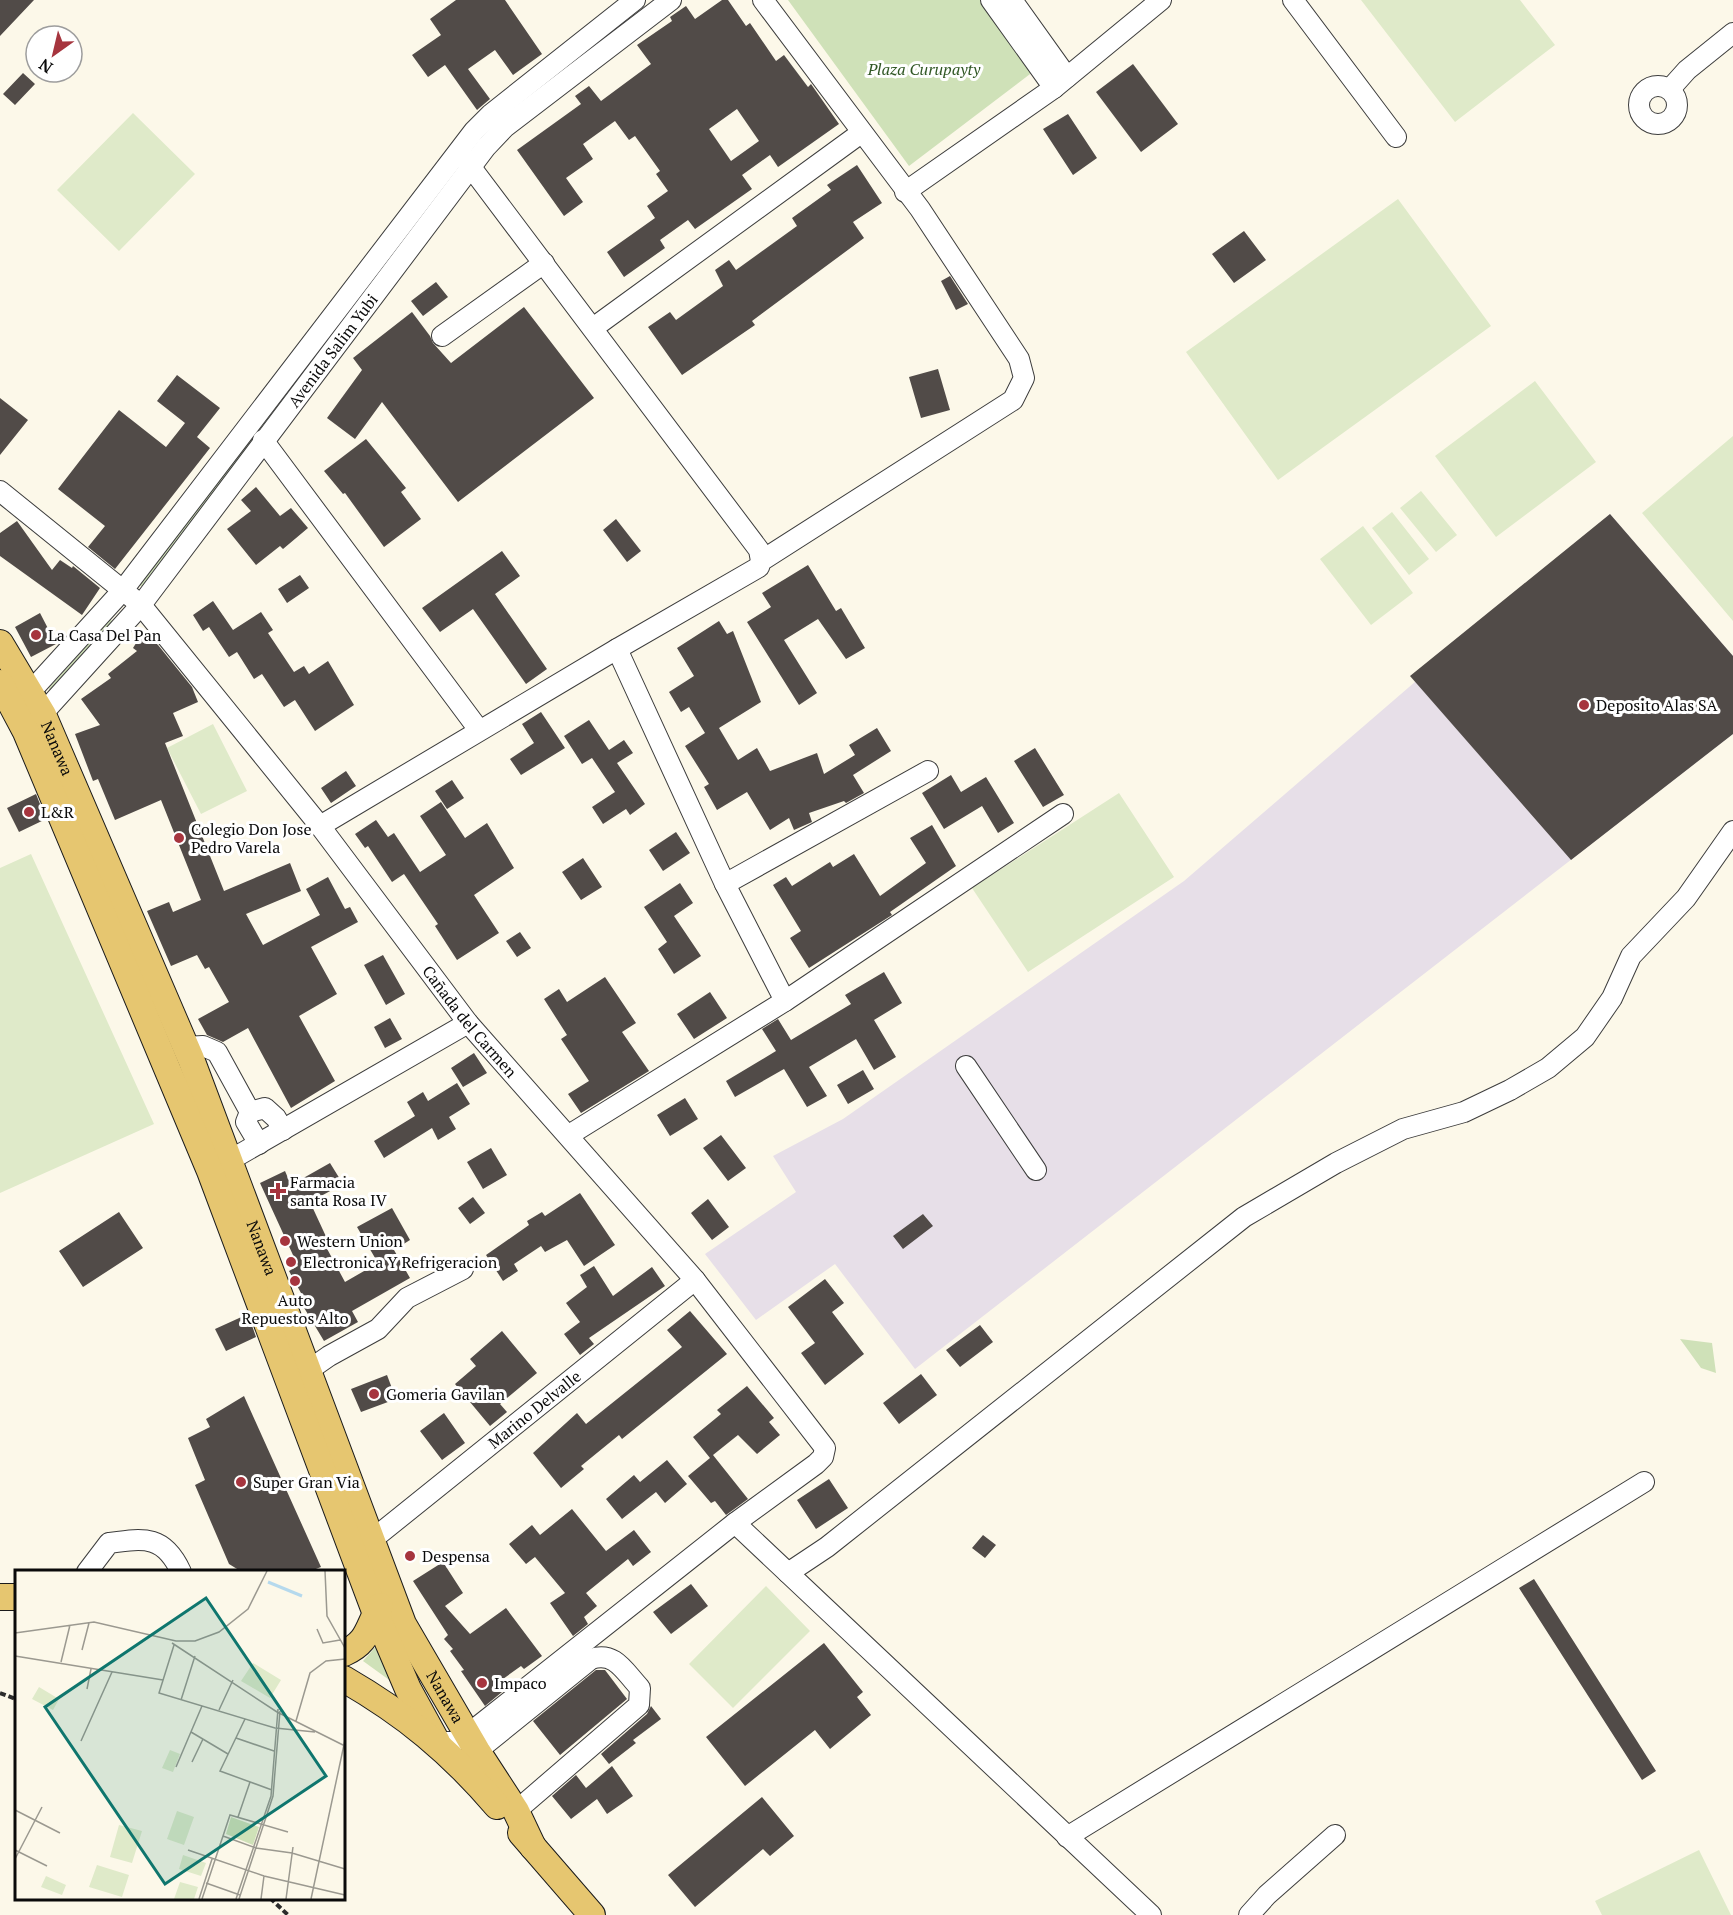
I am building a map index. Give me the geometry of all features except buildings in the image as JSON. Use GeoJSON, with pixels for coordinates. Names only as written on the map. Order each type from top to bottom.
{"type":"FeatureCollection","features":[{"type":"Feature","properties":{"kind":"main road","name":"Nanawa"},"geometry":{"type":"LineString","coordinates":[[0,643],[167,1067],[220,1166]]}},
{"type":"Feature","properties":{"kind":"main road","name":"Nanawa"},"geometry":{"type":"LineString","coordinates":[[0,683],[28,712],[188,1053],[220,1166],[328,1452],[373,1539],[389,1590],[412,1640],[472,1743],[516,1811],[533,1847]]}},
{"type":"Feature","properties":{"kind":"main road","name":"Nanawa"},"geometry":{"type":"LineString","coordinates":[[268,1293],[309,1370],[328,1452],[376,1614],[408,1689],[437,1742]]}},
{"type":"Feature","properties":{"kind":"main road"},"geometry":{"type":"LineString","coordinates":[[345,1653],[356,1648],[370,1632],[376,1614],[389,1590]]}},
{"type":"Feature","properties":{"kind":"main road"},"geometry":{"type":"LineString","coordinates":[[345,1680],[373,1696],[437,1742],[592,1915]]}},
{"type":"Feature","properties":{"kind":"street","name":"Avenida Salim Yubi"},"geometry":{"type":"LineString","coordinates":[[28,712],[459,150],[491,114],[635,0]]}},
{"type":"Feature","properties":{"kind":"street","name":"Avenida Salim Yubi"},"geometry":{"type":"LineString","coordinates":[[28,712],[141,604],[471,166],[505,127],[671,0]]}},
{"type":"Feature","properties":{"kind":"street"},"geometry":{"type":"LineString","coordinates":[[761,561],[1013,400],[1024,378],[1019,359],[920,209],[763,0]]}},
{"type":"Feature","properties":{"kind":"street"},"geometry":{"type":"LineString","coordinates":[[991,0],[1060,82]]}},
{"type":"Feature","properties":{"kind":"street"},"geometry":{"type":"LineString","coordinates":[[1012,0],[1060,82]]}},
{"type":"Feature","properties":{"kind":"street"},"geometry":{"type":"LineString","coordinates":[[905,192],[1060,82],[1161,0]]}},
{"type":"Feature","properties":{"kind":"street"},"geometry":{"type":"LineString","coordinates":[[1293,0],[1396,136]]}},
{"type":"Feature","properties":{"kind":"street"},"geometry":{"type":"LineString","coordinates":[[1670,89],[1687,70],[1733,33]]}},
{"type":"Feature","properties":{"kind":"street"},"geometry":{"type":"LineString","coordinates":[[593,328],[861,132]]}},
{"type":"Feature","properties":{"kind":"street"},"geometry":{"type":"LineString","coordinates":[[320,826],[479,730],[759,567],[761,561],[759,550],[459,150]]}},
{"type":"Feature","properties":{"kind":"street"},"geometry":{"type":"LineString","coordinates":[[442,336],[544,263]]}},
{"type":"Feature","properties":{"kind":"street"},"geometry":{"type":"LineString","coordinates":[[263,440],[479,730]]}},
{"type":"Feature","properties":{"kind":"street","name":"Cañada del Carmen"},"geometry":{"type":"LineString","coordinates":[[0,491],[141,604],[320,826],[468,1023],[695,1280],[825,1448],[823,1457],[816,1464],[735,1523]]}},
{"type":"Feature","properties":{"kind":"street"},"geometry":{"type":"LineString","coordinates":[[617,649],[725,884],[784,1001]]}},
{"type":"Feature","properties":{"kind":"street"},"geometry":{"type":"LineString","coordinates":[[725,884],[928,771]]}},
{"type":"Feature","properties":{"kind":"street"},"geometry":{"type":"LineString","coordinates":[[569,1136],[784,1001],[1063,814]]}},
{"type":"Feature","properties":{"kind":"street"},"geometry":{"type":"LineString","coordinates":[[788,1573],[827,1547],[1244,1217],[1336,1163],[1403,1129],[1464,1112],[1510,1090],[1548,1068],[1585,1036],[1612,998],[1631,956],[1686,898],[1733,831]]}},
{"type":"Feature","properties":{"kind":"street"},"geometry":{"type":"LineString","coordinates":[[220,1166],[468,1023]]}},
{"type":"Feature","properties":{"kind":"street"},"geometry":{"type":"LineString","coordinates":[[167,1067],[203,1046],[217,1052],[250,1112]]}},
{"type":"Feature","properties":{"kind":"street"},"geometry":{"type":"LineString","coordinates":[[966,1066],[1036,1170]]}},
{"type":"Feature","properties":{"kind":"street"},"geometry":{"type":"LineString","coordinates":[[250,1112],[265,1108],[276,1118],[283,1130]]}},
{"type":"Feature","properties":{"kind":"street"},"geometry":{"type":"LineString","coordinates":[[250,1112],[246,1122],[259,1144]]}},
{"type":"Feature","properties":{"kind":"street"},"geometry":{"type":"LineString","coordinates":[[309,1370],[329,1356],[378,1329],[407,1298],[463,1269]]}},
{"type":"Feature","properties":{"kind":"street","name":"Marino Delvalle"},"geometry":{"type":"LineString","coordinates":[[373,1539],[695,1280]]}},
{"type":"Feature","properties":{"kind":"street"},"geometry":{"type":"LineString","coordinates":[[1067,1837],[1644,1482]]}},
{"type":"Feature","properties":{"kind":"street"},"geometry":{"type":"LineString","coordinates":[[472,1743],[735,1523],[1152,1915]]}},
{"type":"Feature","properties":{"kind":"street"},"geometry":{"type":"LineString","coordinates":[[89,1570],[109,1544],[138,1539],[162,1544],[175,1558],[180,1570]]}},
{"type":"Feature","properties":{"kind":"street"},"geometry":{"type":"LineString","coordinates":[[437,1742],[472,1743],[591,1659],[603,1655],[610,1656],[640,1688],[639,1705],[516,1811]]}},
{"type":"Feature","properties":{"kind":"street"},"geometry":{"type":"LineString","coordinates":[[1249,1915],[1267,1895],[1335,1834]]}},
{"type":"Feature","properties":{"kind":"path"},"geometry":{"type":"LineString","coordinates":[[0,1694],[15,1699]]}},
{"type":"Feature","properties":{"kind":"path"},"geometry":{"type":"LineString","coordinates":[[271,1900],[288,1915]]}},
{"type":"Feature","properties":{"kind":"shaded area"},"geometry":{"type":"Polygon","coordinates":[[[1610,514],[1733,656],[1733,734],[915,1369],[835,1264],[756,1320],[705,1254],[796,1192],[773,1156],[843,1119],[1184,881],[1610,514]]]}},
{"type":"Feature","properties":{"kind":"green space","name":"Plaza Curupayty"},"geometry":{"type":"Polygon","coordinates":[[[788,0],[986,0],[1034,71],[909,166],[788,0]]]}},
{"type":"Feature","properties":{"kind":"green space"},"geometry":{"type":"Polygon","coordinates":[[[1361,0],[1520,0],[1555,45],[1455,122],[1361,0]]]}},
{"type":"Feature","properties":{"kind":"green space"},"geometry":{"type":"Polygon","coordinates":[[[133,113],[195,174],[119,251],[57,190],[133,113]]]}},
{"type":"Feature","properties":{"kind":"green space"},"geometry":{"type":"Polygon","coordinates":[[[445,185],[142,586],[140,586],[138,584],[445,185]]]}},
{"type":"Feature","properties":{"kind":"green space"},"geometry":{"type":"Polygon","coordinates":[[[1398,199],[1491,326],[1278,480],[1186,352],[1398,199]]]}},
{"type":"Feature","properties":{"kind":"green space"},"geometry":{"type":"Polygon","coordinates":[[[1535,381],[1596,462],[1496,537],[1435,456],[1535,381]]]}},
{"type":"Feature","properties":{"kind":"green space"},"geometry":{"type":"Polygon","coordinates":[[[1733,436],[1733,621],[1642,513],[1733,436]]]}},
{"type":"Feature","properties":{"kind":"green space"},"geometry":{"type":"Polygon","coordinates":[[[1421,491],[1457,535],[1436,552],[1400,508],[1421,491]]]}},
{"type":"Feature","properties":{"kind":"green space"},"geometry":{"type":"Polygon","coordinates":[[[1392,512],[1429,559],[1409,575],[1372,528],[1392,512]]]}},
{"type":"Feature","properties":{"kind":"green space"},"geometry":{"type":"Polygon","coordinates":[[[1363,526],[1413,593],[1371,625],[1320,559],[1363,526]]]}},
{"type":"Feature","properties":{"kind":"green space"},"geometry":{"type":"Polygon","coordinates":[[[110,620],[114,621],[50,691],[49,688],[110,620]]]}},
{"type":"Feature","properties":{"kind":"green space"},"geometry":{"type":"Polygon","coordinates":[[[213,724],[247,791],[201,814],[167,748],[213,724]]]}},
{"type":"Feature","properties":{"kind":"green space"},"geometry":{"type":"Polygon","coordinates":[[[1119,793],[1174,877],[1028,972],[972,888],[1119,793]]]}},
{"type":"Feature","properties":{"kind":"green space"},"geometry":{"type":"Polygon","coordinates":[[[31,854],[154,1124],[0,1193],[0,868],[31,854]]]}},
{"type":"Feature","properties":{"kind":"green space"},"geometry":{"type":"Polygon","coordinates":[[[1680,1339],[1712,1343],[1716,1373],[1701,1368],[1680,1339]]]}},
{"type":"Feature","properties":{"kind":"green space"},"geometry":{"type":"Polygon","coordinates":[[[766,1586],[810,1631],[733,1708],[689,1664],[766,1586]]]}},
{"type":"Feature","properties":{"kind":"green space"},"geometry":{"type":"Polygon","coordinates":[[[378,1644],[392,1682],[363,1661],[378,1644]]]}},
{"type":"Feature","properties":{"kind":"green space"},"geometry":{"type":"Polygon","coordinates":[[[1699,1850],[1731,1915],[1602,1915],[1595,1901],[1699,1850]]]}},
{"type":"Feature","properties":{"kind":"place","name":"La Casa Del Pan"},"geometry":{"type":"Point","coordinates":[36,635]}},
{"type":"Feature","properties":{"kind":"place","name":"Deposito Alas SA"},"geometry":{"type":"Point","coordinates":[1584,705]}},
{"type":"Feature","properties":{"kind":"place","name":"L&R"},"geometry":{"type":"Point","coordinates":[29,812]}},
{"type":"Feature","properties":{"kind":"place","name":"Colegio Don Jose Pedro Varela"},"geometry":{"type":"Point","coordinates":[179,838]}},
{"type":"Feature","properties":{"kind":"place","name":"Farmacia santa Rosa IV"},"geometry":{"type":"Point","coordinates":[278,1191]}},
{"type":"Feature","properties":{"kind":"place","name":"Western Union"},"geometry":{"type":"Point","coordinates":[285,1241]}},
{"type":"Feature","properties":{"kind":"place","name":"Electronica Y Refrigeracion"},"geometry":{"type":"Point","coordinates":[291,1262]}},
{"type":"Feature","properties":{"kind":"place","name":"Auto Repuestos Alto"},"geometry":{"type":"Point","coordinates":[295,1281]}},
{"type":"Feature","properties":{"kind":"place","name":"Gomeria Gavilan"},"geometry":{"type":"Point","coordinates":[374,1394]}},
{"type":"Feature","properties":{"kind":"place","name":"Super Gran Via"},"geometry":{"type":"Point","coordinates":[241,1482]}},
{"type":"Feature","properties":{"kind":"place","name":"Despensa"},"geometry":{"type":"Point","coordinates":[410,1556]}},
{"type":"Feature","properties":{"kind":"place","name":"Impaco"},"geometry":{"type":"Point","coordinates":[482,1683]}}]}
